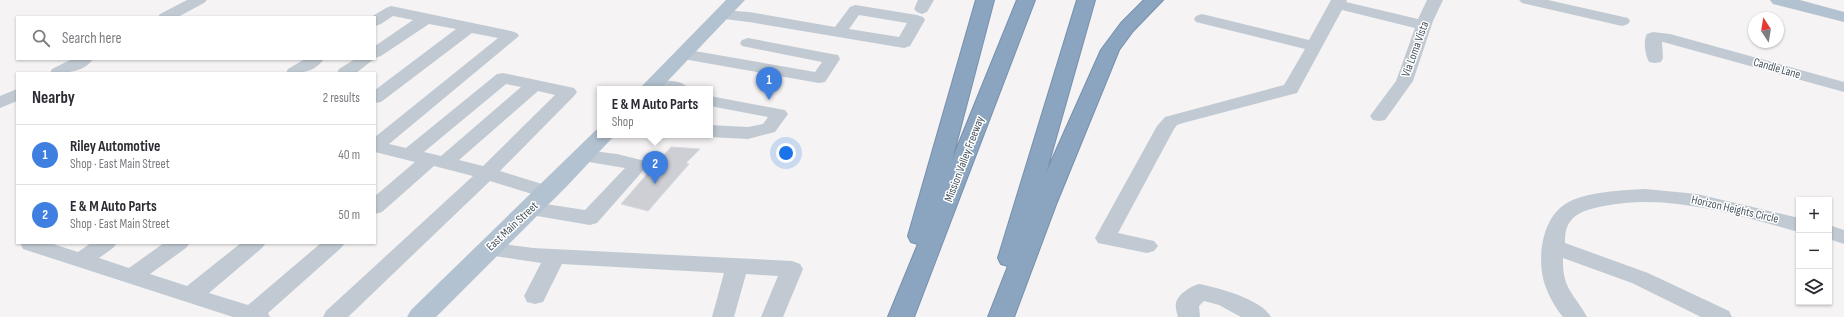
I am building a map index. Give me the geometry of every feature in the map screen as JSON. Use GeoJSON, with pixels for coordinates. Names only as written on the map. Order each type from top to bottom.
{"type":"FeatureCollection","features":[{"type":"Feature","properties":{"kind":"highway"},"geometry":{"type":"LineString","coordinates":[[900,317],[985,0]]}},
{"type":"Feature","properties":{"kind":"highway","name":"Mission Valley Freeway"},"geometry":{"type":"LineString","coordinates":[[900,317],[1026,0]]}},
{"type":"Feature","properties":{"kind":"highway"},"geometry":{"type":"LineString","coordinates":[[993,317],[1086,0]]}},
{"type":"Feature","properties":{"kind":"highway"},"geometry":{"type":"LineString","coordinates":[[1001,317],[1045,202],[1110,50],[1127,27],[1154,0]]}},
{"type":"Feature","properties":{"kind":"main road"},"geometry":{"type":"LineString","coordinates":[[652,86],[736,0]]}},
{"type":"Feature","properties":{"kind":"main road"},"geometry":{"type":"LineString","coordinates":[[1783,0],[1844,17]]}},
{"type":"Feature","properties":{"kind":"main road","name":"East Main Street"},"geometry":{"type":"LineString","coordinates":[[420,317],[488,249],[540,201],[601,138]]}},
{"type":"Feature","properties":{"kind":"street"},"geometry":{"type":"LineString","coordinates":[[168,16],[199,0]]}},
{"type":"Feature","properties":{"kind":"street","name":"Via Loma Vista"},"geometry":{"type":"LineString","coordinates":[[1379,116],[1404,81],[1424,25],[1435,0]]}},
{"type":"Feature","properties":{"kind":"street"},"geometry":{"type":"LineString","coordinates":[[1528,0],[1622,22]]}},
{"type":"Feature","properties":{"kind":"street"},"geometry":{"type":"LineString","coordinates":[[1147,246],[1105,238],[1170,121],[1291,89],[1338,2],[1424,25]]}},
{"type":"Feature","properties":{"kind":"street"},"geometry":{"type":"LineString","coordinates":[[376,20],[391,10],[511,36],[376,145]]}},
{"type":"Feature","properties":{"kind":"street"},"geometry":{"type":"LineString","coordinates":[[722,15],[750,17],[839,32]]}},
{"type":"Feature","properties":{"kind":"street"},"geometry":{"type":"LineString","coordinates":[[376,52],[427,18]]}},
{"type":"Feature","properties":{"kind":"street"},"geometry":{"type":"LineString","coordinates":[[1202,19],[1314,46]]}},
{"type":"Feature","properties":{"kind":"street"},"geometry":{"type":"LineString","coordinates":[[376,97],[470,27]]}},
{"type":"Feature","properties":{"kind":"street","name":"Candle Lane"},"geometry":{"type":"LineString","coordinates":[[1655,58],[1653,37],[1658,36],[1710,48],[1844,87]]}},
{"type":"Feature","properties":{"kind":"street"},"geometry":{"type":"LineString","coordinates":[[683,54],[819,78],[832,59],[748,43]]}},
{"type":"Feature","properties":{"kind":"street"},"geometry":{"type":"LineString","coordinates":[[60,72],[83,60]]}},
{"type":"Feature","properties":{"kind":"street"},"geometry":{"type":"LineString","coordinates":[[296,72],[314,60]]}},
{"type":"Feature","properties":{"kind":"street"},"geometry":{"type":"LineString","coordinates":[[346,72],[364,60]]}},
{"type":"Feature","properties":{"kind":"street"},"geometry":{"type":"LineString","coordinates":[[334,317],[487,174],[568,92],[503,78],[410,154]]}},
{"type":"Feature","properties":{"kind":"street"},"geometry":{"type":"LineString","coordinates":[[376,206],[437,161],[534,85]]}},
{"type":"Feature","properties":{"kind":"street"},"geometry":{"type":"LineString","coordinates":[[0,103],[16,95]]}},
{"type":"Feature","properties":{"kind":"street"},"geometry":{"type":"LineString","coordinates":[[713,102],[779,114],[769,128],[748,133],[713,132]]}},
{"type":"Feature","properties":{"kind":"street"},"geometry":{"type":"LineString","coordinates":[[376,146],[487,174],[567,213],[590,218],[638,165],[617,160],[584,156]]}},
{"type":"Feature","properties":{"kind":"street","name":"Horizon Heights Circle"},"geometry":{"type":"LineString","coordinates":[[1576,317],[1562,298],[1551,270],[1551,258],[1557,226],[1574,207],[1607,198],[1645,194],[1696,199],[1796,224]]}},
{"type":"Feature","properties":{"kind":"street"},"geometry":{"type":"LineString","coordinates":[[1832,233],[1844,237]]}},
{"type":"Feature","properties":{"kind":"street"},"geometry":{"type":"LineString","coordinates":[[30,244],[255,316],[333,244]]}},
{"type":"Feature","properties":{"kind":"street"},"geometry":{"type":"LineString","coordinates":[[81,260],[105,244]]}},
{"type":"Feature","properties":{"kind":"street"},"geometry":{"type":"LineString","coordinates":[[133,276],[178,244]]}},
{"type":"Feature","properties":{"kind":"street"},"geometry":{"type":"LineString","coordinates":[[191,295],[254,244]]}},
{"type":"Feature","properties":{"kind":"street"},"geometry":{"type":"LineString","coordinates":[[1553,247],[1640,278],[1721,317]]}},
{"type":"Feature","properties":{"kind":"street"},"geometry":{"type":"LineString","coordinates":[[488,249],[533,255],[792,269],[772,317]]}},
{"type":"Feature","properties":{"kind":"street"},"geometry":{"type":"LineString","coordinates":[[536,296],[555,256]]}},
{"type":"Feature","properties":{"kind":"street"},"geometry":{"type":"LineString","coordinates":[[723,317],[737,266]]}},
{"type":"Feature","properties":{"kind":"street"},"geometry":{"type":"LineString","coordinates":[[1189,317],[1187,304],[1199,292],[1225,298],[1260,317]]}},
{"type":"Feature","properties":{"kind":"building"},"geometry":{"type":"Polygon","coordinates":[[[671,147],[700,149],[686,163],[689,164],[648,211],[621,204],[671,147]]]}},
{"type":"Feature","properties":{"kind":"place","name":"Riley Automotive"},"geometry":{"type":"Point","coordinates":[769,100]}},
{"type":"Feature","properties":{"kind":"place","name":"E & M Auto Parts"},"geometry":{"type":"Point","coordinates":[655,184]}}]}
